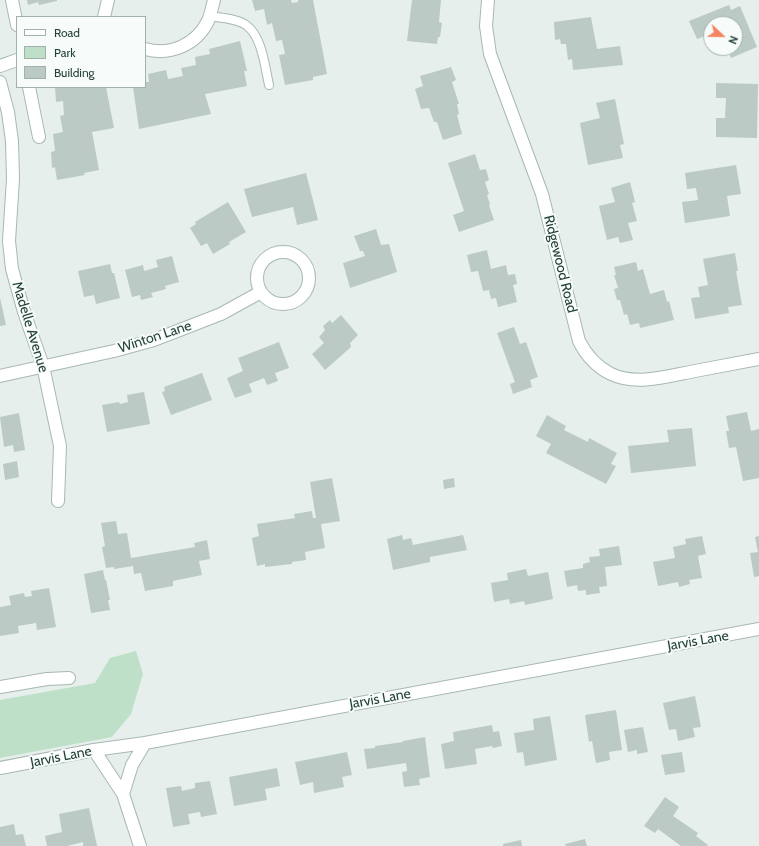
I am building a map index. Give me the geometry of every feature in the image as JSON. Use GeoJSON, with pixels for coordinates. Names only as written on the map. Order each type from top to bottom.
{"type":"FeatureCollection","features":[{"type":"Feature","properties":{"kind":"street"},"geometry":{"type":"LineString","coordinates":[[12,0],[16,20]]}},
{"type":"Feature","properties":{"kind":"street"},"geometry":{"type":"LineString","coordinates":[[104,16],[108,0]]}},
{"type":"Feature","properties":{"kind":"street"},"geometry":{"type":"LineString","coordinates":[[146,49],[166,51],[189,43],[201,32],[209,16],[214,0]]}},
{"type":"Feature","properties":{"kind":"street","name":"Ridgewood Road"},"geometry":{"type":"LineString","coordinates":[[488,0],[486,26],[490,54],[542,194],[579,341],[583,350],[594,362],[610,374],[636,379],[656,378],[759,359]]}},
{"type":"Feature","properties":{"kind":"street"},"geometry":{"type":"LineString","coordinates":[[0,66],[16,60]]}},
{"type":"Feature","properties":{"kind":"street","name":"Madelle Avenue"},"geometry":{"type":"LineString","coordinates":[[0,82],[8,112],[12,141],[13,179],[9,241],[12,269],[24,312],[43,366],[60,446],[58,501]]}},
{"type":"Feature","properties":{"kind":"street"},"geometry":{"type":"LineString","coordinates":[[29,88],[39,137]]}},
{"type":"Feature","properties":{"kind":"street"},"geometry":{"type":"LineString","coordinates":[[289,252],[298,256],[304,262],[308,269],[310,278],[304,294],[298,300],[290,304],[278,304],[266,298],[261,292],[257,275],[260,266],[265,259],[272,254],[289,252]]}},
{"type":"Feature","properties":{"kind":"street","name":"Winton Lane"},"geometry":{"type":"LineString","coordinates":[[0,376],[114,351],[154,340],[221,314],[261,292]]}},
{"type":"Feature","properties":{"kind":"street","name":"Jarvis Lane"},"geometry":{"type":"LineString","coordinates":[[0,768],[759,629]]}},
{"type":"Feature","properties":{"kind":"street"},"geometry":{"type":"LineString","coordinates":[[0,687],[47,679],[69,678]]}},
{"type":"Feature","properties":{"kind":"street"},"geometry":{"type":"LineString","coordinates":[[124,794],[132,765],[145,742]]}},
{"type":"Feature","properties":{"kind":"street"},"geometry":{"type":"LineString","coordinates":[[94,750],[124,794],[140,846]]}},
{"type":"Feature","properties":{"kind":"lane"},"geometry":{"type":"LineString","coordinates":[[209,16],[245,24],[253,32],[261,49],[269,85]]}},
{"type":"Feature","properties":{"kind":"green space"},"geometry":{"type":"Polygon","coordinates":[[[136,651],[143,674],[131,714],[112,737],[0,758],[0,700],[95,683],[110,658],[136,651]]]}},
{"type":"Feature","properties":{"kind":"building"},"geometry":{"type":"Polygon","coordinates":[[[27,0],[57,1],[39,5],[38,2],[28,5],[27,0]]]}},
{"type":"Feature","properties":{"kind":"building"},"geometry":{"type":"Polygon","coordinates":[[[252,0],[291,0],[292,3],[298,2],[298,0],[313,0],[327,74],[313,77],[313,80],[285,85],[279,55],[285,54],[282,40],[276,41],[272,23],[267,25],[264,9],[255,11],[252,0]]]}},
{"type":"Feature","properties":{"kind":"building"},"geometry":{"type":"Polygon","coordinates":[[[412,0],[441,0],[439,22],[442,23],[440,37],[438,37],[437,44],[407,41],[412,0]]]}},
{"type":"Feature","properties":{"kind":"building"},"geometry":{"type":"Polygon","coordinates":[[[729,5],[731,10],[740,6],[757,47],[743,53],[743,16],[703,16],[703,37],[697,39],[689,21],[729,5]]]}},
{"type":"Feature","properties":{"kind":"building"},"geometry":{"type":"Polygon","coordinates":[[[591,17],[597,49],[620,46],[623,65],[573,70],[572,59],[568,60],[566,44],[561,44],[560,39],[555,40],[554,22],[591,17]]]}},
{"type":"Feature","properties":{"kind":"building"},"geometry":{"type":"Polygon","coordinates":[[[240,41],[247,71],[244,71],[247,86],[205,94],[211,114],[139,129],[133,88],[146,88],[146,82],[149,82],[148,74],[166,70],[168,79],[183,76],[181,68],[196,65],[195,57],[210,54],[209,49],[240,41]]]}},
{"type":"Feature","properties":{"kind":"building"},"geometry":{"type":"Polygon","coordinates":[[[451,67],[456,80],[452,82],[459,104],[457,104],[459,114],[457,115],[462,134],[443,140],[437,122],[434,122],[429,108],[421,109],[415,89],[423,86],[420,76],[451,67]]]}},
{"type":"Feature","properties":{"kind":"building"},"geometry":{"type":"Polygon","coordinates":[[[716,83],[758,84],[757,138],[716,137],[716,118],[725,118],[726,98],[716,98],[716,83]]]}},
{"type":"Feature","properties":{"kind":"building"},"geometry":{"type":"Polygon","coordinates":[[[55,88],[106,88],[114,128],[92,132],[99,170],[84,173],[85,175],[57,180],[55,167],[52,168],[51,152],[55,151],[53,134],[63,132],[60,116],[64,115],[63,101],[56,102],[55,88]]]}},
{"type":"Feature","properties":{"kind":"building"},"geometry":{"type":"Polygon","coordinates":[[[615,99],[624,144],[620,145],[623,158],[588,165],[580,123],[600,118],[596,103],[615,99]]]}},
{"type":"Feature","properties":{"kind":"building"},"geometry":{"type":"Polygon","coordinates":[[[475,154],[480,170],[486,169],[489,180],[485,182],[489,194],[487,195],[494,220],[459,232],[453,215],[464,211],[448,163],[475,154]]]}},
{"type":"Feature","properties":{"kind":"building"},"geometry":{"type":"Polygon","coordinates":[[[736,165],[741,194],[727,196],[730,216],[685,223],[682,202],[698,200],[696,188],[687,189],[685,173],[736,165]]]}},
{"type":"Feature","properties":{"kind":"building"},"geometry":{"type":"Polygon","coordinates":[[[306,173],[318,220],[297,225],[293,207],[252,217],[244,189],[306,173]]]}},
{"type":"Feature","properties":{"kind":"building"},"geometry":{"type":"Polygon","coordinates":[[[630,182],[635,202],[632,203],[637,221],[628,223],[633,240],[620,243],[618,237],[607,240],[599,206],[615,202],[611,188],[630,182]]]}},
{"type":"Feature","properties":{"kind":"building"},"geometry":{"type":"Polygon","coordinates":[[[228,202],[246,232],[213,254],[207,243],[201,246],[190,228],[196,224],[195,222],[228,202]]]}},
{"type":"Feature","properties":{"kind":"building"},"geometry":{"type":"Polygon","coordinates":[[[376,229],[381,245],[389,244],[397,272],[350,288],[343,263],[365,256],[363,251],[360,251],[354,236],[376,229]]]}},
{"type":"Feature","properties":{"kind":"building"},"geometry":{"type":"Polygon","coordinates":[[[487,250],[491,269],[506,265],[508,275],[515,274],[517,284],[513,285],[517,302],[498,307],[496,298],[491,299],[489,290],[483,291],[478,271],[471,272],[467,255],[487,250]]]}},
{"type":"Feature","properties":{"kind":"building"},"geometry":{"type":"Polygon","coordinates":[[[735,253],[738,271],[736,271],[742,305],[728,307],[729,313],[695,319],[691,298],[700,297],[698,287],[708,285],[703,259],[735,253]]]}},
{"type":"Feature","properties":{"kind":"building"},"geometry":{"type":"Polygon","coordinates":[[[172,256],[179,282],[165,286],[166,289],[151,293],[153,297],[141,300],[140,295],[132,297],[125,270],[143,265],[144,271],[158,267],[156,260],[172,256]]]}},
{"type":"Feature","properties":{"kind":"building"},"geometry":{"type":"Polygon","coordinates":[[[636,262],[638,271],[643,269],[650,294],[664,290],[667,302],[669,301],[674,320],[640,328],[639,323],[630,325],[627,314],[624,315],[620,300],[617,300],[614,289],[618,288],[614,275],[616,275],[614,267],[636,262]]]}},
{"type":"Feature","properties":{"kind":"building"},"geometry":{"type":"Polygon","coordinates":[[[110,264],[112,273],[114,273],[120,298],[96,304],[94,295],[84,297],[78,271],[110,264]]]}},
{"type":"Feature","properties":{"kind":"building"},"geometry":{"type":"Polygon","coordinates":[[[0,298],[6,325],[0,326],[0,298]]]}},
{"type":"Feature","properties":{"kind":"building"},"geometry":{"type":"Polygon","coordinates":[[[341,315],[358,335],[350,343],[351,347],[325,370],[312,354],[324,343],[319,337],[325,330],[323,326],[330,320],[332,323],[341,315]]]}},
{"type":"Feature","properties":{"kind":"building"},"geometry":{"type":"Polygon","coordinates":[[[514,327],[520,344],[526,342],[538,377],[530,380],[532,387],[513,394],[510,384],[515,382],[497,333],[514,327]]]}},
{"type":"Feature","properties":{"kind":"building"},"geometry":{"type":"Polygon","coordinates":[[[279,342],[289,368],[275,373],[278,381],[267,385],[264,378],[249,384],[252,392],[235,398],[227,378],[243,371],[238,358],[279,342]]]}},
{"type":"Feature","properties":{"kind":"building"},"geometry":{"type":"Polygon","coordinates":[[[202,373],[212,400],[171,415],[162,392],[165,391],[164,387],[202,373]]]}},
{"type":"Feature","properties":{"kind":"building"},"geometry":{"type":"Polygon","coordinates":[[[144,392],[150,424],[107,432],[102,405],[128,402],[127,395],[144,392]]]}},
{"type":"Feature","properties":{"kind":"building"},"geometry":{"type":"Polygon","coordinates":[[[747,412],[751,431],[759,429],[759,478],[743,481],[736,447],[729,448],[726,431],[729,431],[726,416],[747,412]]]}},
{"type":"Feature","properties":{"kind":"building"},"geometry":{"type":"Polygon","coordinates":[[[19,413],[25,450],[14,452],[13,445],[4,447],[0,417],[19,413]]]}},
{"type":"Feature","properties":{"kind":"building"},"geometry":{"type":"Polygon","coordinates":[[[547,415],[566,426],[564,430],[588,442],[589,438],[617,453],[611,464],[616,466],[606,484],[546,453],[551,444],[536,436],[547,415]]]}},
{"type":"Feature","properties":{"kind":"building"},"geometry":{"type":"Polygon","coordinates":[[[692,428],[696,466],[631,473],[628,446],[669,442],[667,430],[692,428]]]}},
{"type":"Feature","properties":{"kind":"building"},"geometry":{"type":"Polygon","coordinates":[[[17,461],[19,477],[5,480],[3,464],[17,461]]]}},
{"type":"Feature","properties":{"kind":"building"},"geometry":{"type":"Polygon","coordinates":[[[332,478],[340,521],[321,524],[325,548],[305,552],[306,560],[292,562],[292,564],[265,567],[265,564],[257,566],[252,538],[259,536],[257,524],[295,518],[294,514],[312,511],[313,518],[316,518],[310,482],[332,478]]]}},
{"type":"Feature","properties":{"kind":"building"},"geometry":{"type":"Polygon","coordinates":[[[454,478],[455,487],[444,489],[443,480],[454,478]]]}},
{"type":"Feature","properties":{"kind":"building"},"geometry":{"type":"Polygon","coordinates":[[[116,521],[118,534],[127,533],[131,558],[195,547],[194,543],[207,540],[210,559],[199,561],[202,575],[173,581],[173,586],[145,591],[141,573],[134,574],[133,566],[114,569],[114,567],[106,568],[102,547],[105,546],[101,523],[116,521]]]}},
{"type":"Feature","properties":{"kind":"building"},"geometry":{"type":"Polygon","coordinates":[[[402,535],[403,540],[411,538],[413,545],[463,535],[467,550],[430,557],[430,562],[393,570],[387,539],[402,535]]]}},
{"type":"Feature","properties":{"kind":"building"},"geometry":{"type":"Polygon","coordinates":[[[702,536],[706,554],[698,556],[702,578],[689,580],[690,584],[679,587],[678,582],[658,586],[653,562],[675,558],[673,547],[686,544],[685,539],[702,536]]]}},
{"type":"Feature","properties":{"kind":"building"},"geometry":{"type":"Polygon","coordinates":[[[759,536],[759,576],[754,577],[750,553],[758,552],[755,537],[759,536]]]}},
{"type":"Feature","properties":{"kind":"building"},"geometry":{"type":"Polygon","coordinates":[[[619,546],[622,565],[605,567],[607,586],[599,587],[600,593],[586,595],[586,590],[578,591],[577,585],[567,587],[564,571],[583,568],[583,564],[590,562],[589,557],[600,556],[599,549],[619,546]]]}},
{"type":"Feature","properties":{"kind":"building"},"geometry":{"type":"Polygon","coordinates":[[[526,569],[528,576],[548,572],[553,599],[525,605],[524,601],[510,604],[509,599],[494,602],[491,583],[508,580],[507,573],[526,569]]]}},
{"type":"Feature","properties":{"kind":"building"},"geometry":{"type":"Polygon","coordinates":[[[103,570],[110,600],[108,600],[110,610],[91,613],[84,574],[103,570]]]}},
{"type":"Feature","properties":{"kind":"building"},"geometry":{"type":"Polygon","coordinates":[[[49,588],[56,627],[37,630],[36,623],[18,626],[19,633],[0,636],[0,607],[11,605],[9,596],[24,593],[25,597],[32,596],[31,591],[49,588]]]}},
{"type":"Feature","properties":{"kind":"building"},"geometry":{"type":"Polygon","coordinates":[[[695,696],[701,727],[693,728],[695,737],[678,741],[676,729],[669,730],[663,703],[695,696]]]}},
{"type":"Feature","properties":{"kind":"building"},"geometry":{"type":"Polygon","coordinates":[[[616,710],[622,750],[609,752],[610,760],[596,763],[592,741],[589,742],[585,715],[616,710]]]}},
{"type":"Feature","properties":{"kind":"building"},"geometry":{"type":"Polygon","coordinates":[[[550,716],[557,760],[525,766],[523,752],[517,753],[514,733],[534,730],[533,719],[550,716]]]}},
{"type":"Feature","properties":{"kind":"building"},"geometry":{"type":"Polygon","coordinates":[[[492,725],[493,732],[499,731],[502,746],[475,749],[477,764],[445,769],[441,744],[454,741],[453,732],[492,725]]]}},
{"type":"Feature","properties":{"kind":"building"},"geometry":{"type":"Polygon","coordinates":[[[643,727],[648,752],[637,754],[637,750],[628,752],[624,730],[643,727]]]}},
{"type":"Feature","properties":{"kind":"building"},"geometry":{"type":"Polygon","coordinates":[[[425,737],[430,777],[419,779],[420,785],[404,787],[402,772],[407,771],[406,763],[367,769],[364,749],[425,737]]]}},
{"type":"Feature","properties":{"kind":"building"},"geometry":{"type":"Polygon","coordinates":[[[347,752],[352,775],[342,777],[344,787],[314,793],[313,782],[300,785],[295,762],[347,752]]]}},
{"type":"Feature","properties":{"kind":"building"},"geometry":{"type":"Polygon","coordinates":[[[682,752],[685,772],[665,775],[661,755],[682,752]]]}},
{"type":"Feature","properties":{"kind":"building"},"geometry":{"type":"Polygon","coordinates":[[[277,768],[280,786],[265,789],[267,800],[234,806],[229,777],[277,768]]]}},
{"type":"Feature","properties":{"kind":"building"},"geometry":{"type":"Polygon","coordinates":[[[210,781],[217,814],[201,817],[200,812],[188,814],[190,824],[173,827],[166,788],[181,786],[182,791],[195,788],[195,783],[210,781]]]}},
{"type":"Feature","properties":{"kind":"building"},"geometry":{"type":"Polygon","coordinates":[[[665,797],[679,807],[673,816],[698,833],[696,836],[708,845],[707,846],[681,846],[658,829],[655,833],[644,826],[665,797]]]}},
{"type":"Feature","properties":{"kind":"building"},"geometry":{"type":"Polygon","coordinates":[[[89,808],[97,846],[83,846],[83,842],[67,846],[47,846],[45,836],[62,832],[59,814],[89,808]]]}},
{"type":"Feature","properties":{"kind":"building"},"geometry":{"type":"Polygon","coordinates":[[[14,824],[16,835],[23,834],[26,846],[0,846],[0,827],[14,824]]]}},
{"type":"Feature","properties":{"kind":"building"},"geometry":{"type":"Polygon","coordinates":[[[585,839],[587,846],[566,846],[565,844],[585,839]]]}},
{"type":"Feature","properties":{"kind":"building"},"geometry":{"type":"Polygon","coordinates":[[[521,840],[522,846],[503,846],[503,844],[521,840]]]}}]}
